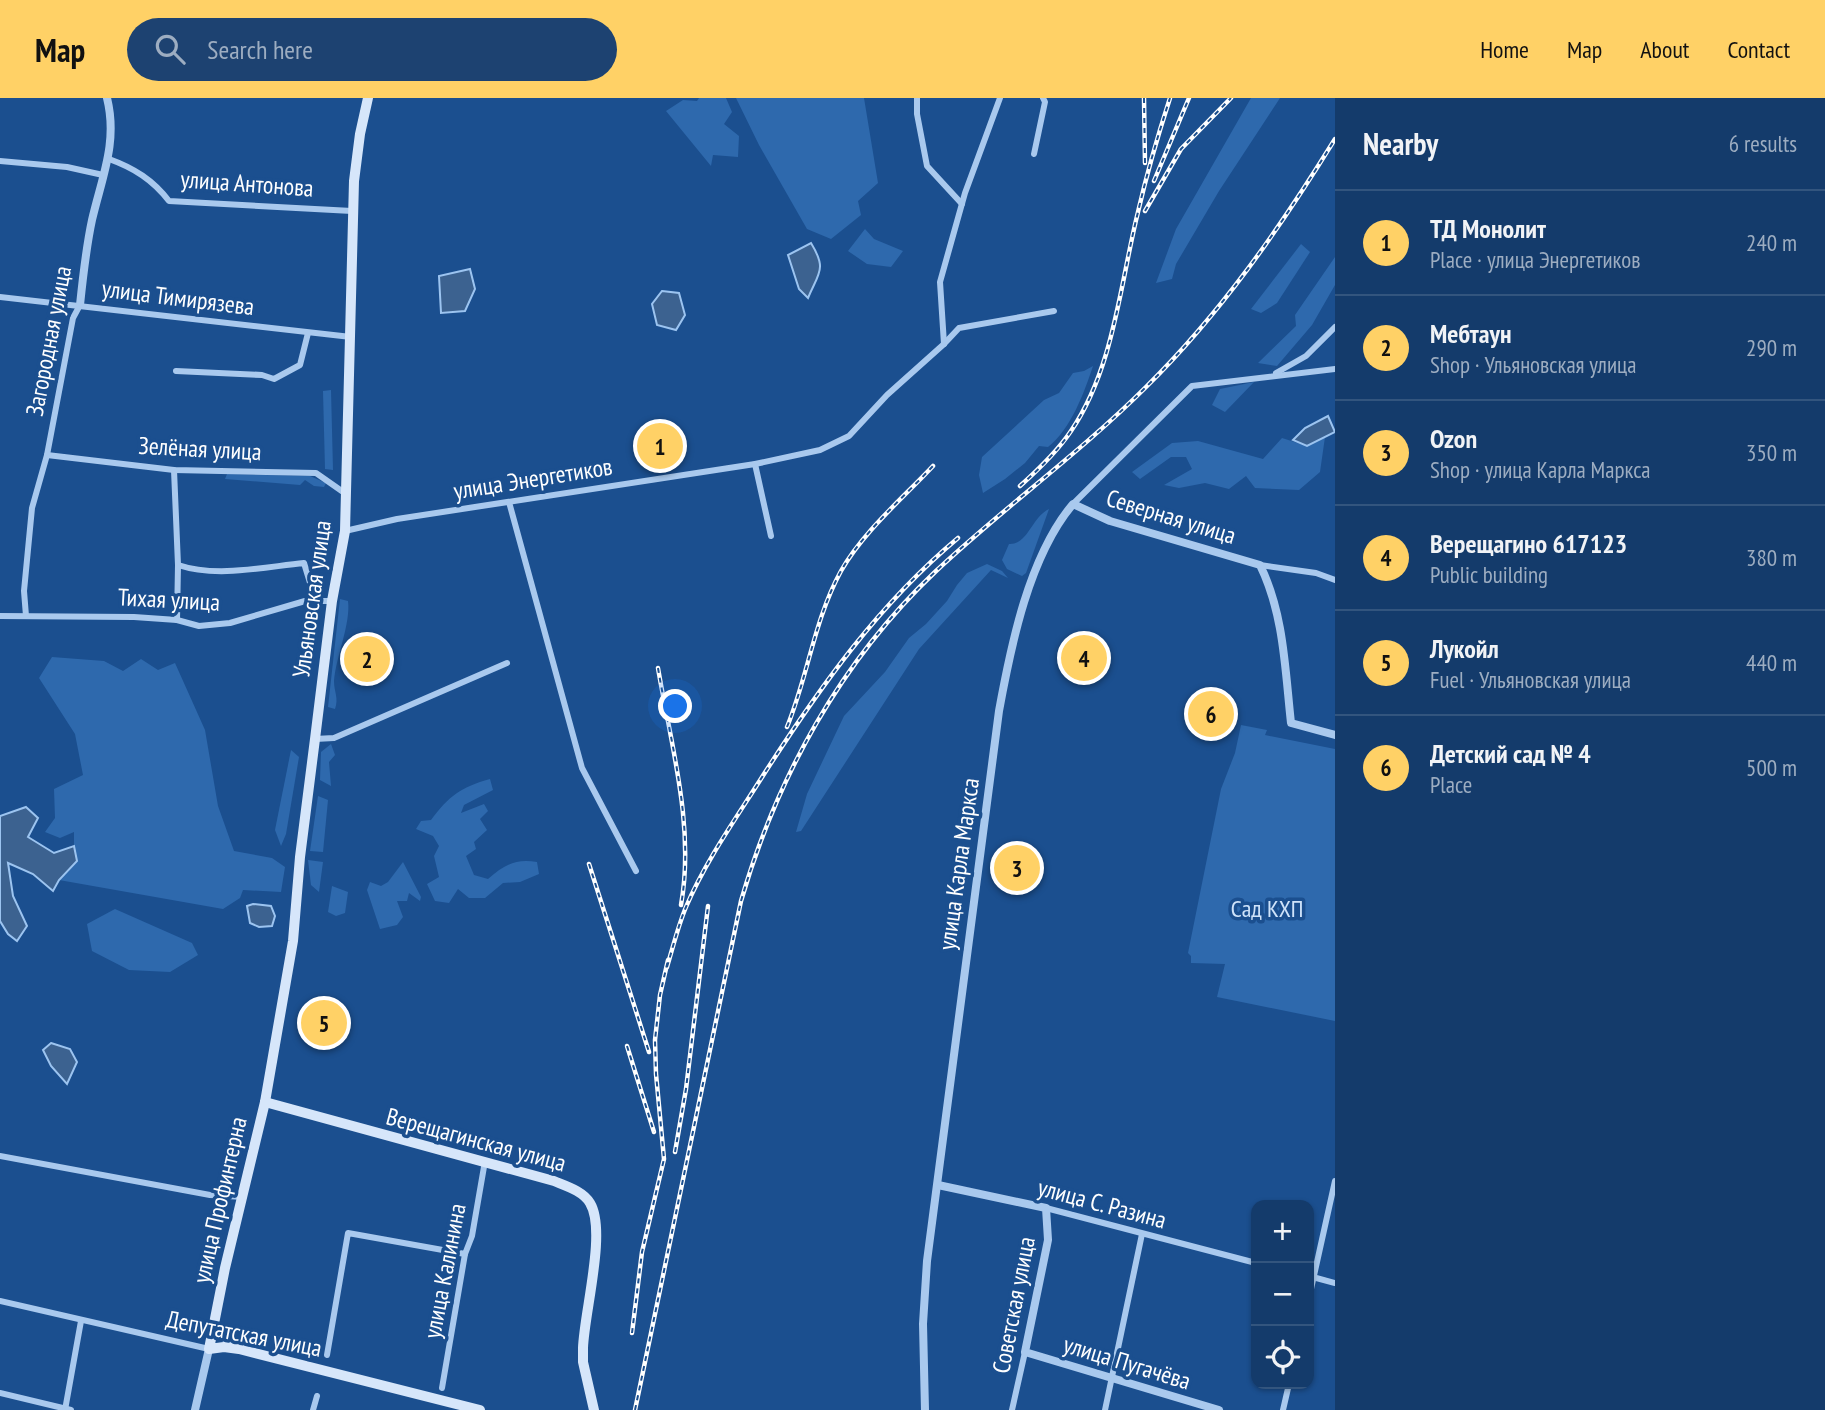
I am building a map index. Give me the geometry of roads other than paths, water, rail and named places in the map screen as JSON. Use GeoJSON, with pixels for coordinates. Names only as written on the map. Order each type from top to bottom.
{"type":"FeatureCollection","features":[{"type":"Feature","properties":{"kind":"main road","name":"Ульяновская улица"},"geometry":{"type":"LineString","coordinates":[[265,1102],[293,941],[300,857],[332,601],[345,531],[352,211],[356,157],[368,98]]}},
{"type":"Feature","properties":{"kind":"main road","name":"Верещагинская улица"},"geometry":{"type":"LineString","coordinates":[[265,1102],[371,1133],[485,1161],[570,1187],[589,1201],[594,1212],[596,1244],[583,1362],[594,1410]]}},
{"type":"Feature","properties":{"kind":"main road","name":"улица Профинтерна"},"geometry":{"type":"LineString","coordinates":[[209,1349],[265,1102]]}},
{"type":"Feature","properties":{"kind":"main road","name":"Депутатская улица"},"geometry":{"type":"LineString","coordinates":[[209,1349],[239,1349],[480,1410]]}},
{"type":"Feature","properties":{"kind":"street","name":"Загородная улица"},"geometry":{"type":"LineString","coordinates":[[26,616],[24,591],[32,508],[47,454],[73,318],[80,305],[84,257],[103,174],[109,159],[112,131],[107,98]]}},
{"type":"Feature","properties":{"kind":"street"},"geometry":{"type":"LineString","coordinates":[[917,98],[917,114],[927,166],[962,204]]}},
{"type":"Feature","properties":{"kind":"street"},"geometry":{"type":"LineString","coordinates":[[944,344],[940,282],[962,204],[1000,98]]}},
{"type":"Feature","properties":{"kind":"street"},"geometry":{"type":"LineString","coordinates":[[1034,154],[1045,102],[1043,98]]}},
{"type":"Feature","properties":{"kind":"street","name":"улица Антонова"},"geometry":{"type":"LineString","coordinates":[[109,159],[145,176],[158,186],[169,201],[352,211]]}},
{"type":"Feature","properties":{"kind":"street"},"geometry":{"type":"LineString","coordinates":[[0,161],[67,167],[103,174]]}},
{"type":"Feature","properties":{"kind":"street","name":"улица Тимирязева"},"geometry":{"type":"LineString","coordinates":[[0,297],[351,337]]}},
{"type":"Feature","properties":{"kind":"street","name":"улица Энергетиков"},"geometry":{"type":"LineString","coordinates":[[345,531],[397,519],[755,464],[820,450],[849,436],[959,328],[1054,311]]}},
{"type":"Feature","properties":{"kind":"street"},"geometry":{"type":"LineString","coordinates":[[1272,375],[1306,356],[1335,327]]}},
{"type":"Feature","properties":{"kind":"street"},"geometry":{"type":"LineString","coordinates":[[176,371],[262,375],[274,379],[300,365],[308,333]]}},
{"type":"Feature","properties":{"kind":"street"},"geometry":{"type":"LineString","coordinates":[[1272,375],[1335,369]]}},
{"type":"Feature","properties":{"kind":"street","name":"улица Карла Маркса"},"geometry":{"type":"LineString","coordinates":[[925,1410],[923,1324],[937,1185],[982,833],[1006,674],[1019,620],[1042,555],[1062,516],[1192,387],[1272,375]]}},
{"type":"Feature","properties":{"kind":"street","name":"Зелёная улица"},"geometry":{"type":"LineString","coordinates":[[47,454],[174,470],[316,473],[346,494]]}},
{"type":"Feature","properties":{"kind":"street"},"geometry":{"type":"LineString","coordinates":[[755,464],[771,536]]}},
{"type":"Feature","properties":{"kind":"street"},"geometry":{"type":"LineString","coordinates":[[174,470],[177,620]]}},
{"type":"Feature","properties":{"kind":"street"},"geometry":{"type":"LineString","coordinates":[[509,502],[582,768],[636,871]]}},
{"type":"Feature","properties":{"kind":"street","name":"Северная улица"},"geometry":{"type":"LineString","coordinates":[[1073,503],[1110,521],[1259,565],[1316,573],[1335,580]]}},
{"type":"Feature","properties":{"kind":"street"},"geometry":{"type":"LineString","coordinates":[[178,565],[193,570],[234,570],[304,564],[315,599]]}},
{"type":"Feature","properties":{"kind":"street","name":"Северная улица"},"geometry":{"type":"LineString","coordinates":[[1259,565],[1272,594],[1283,638],[1291,723],[1335,735]]}},
{"type":"Feature","properties":{"kind":"street","name":"Тихая улица"},"geometry":{"type":"LineString","coordinates":[[0,616],[74,614],[177,620],[199,626],[230,623],[315,599],[332,601]]}},
{"type":"Feature","properties":{"kind":"street"},"geometry":{"type":"LineString","coordinates":[[315,739],[334,738],[507,663]]}},
{"type":"Feature","properties":{"kind":"street"},"geometry":{"type":"LineString","coordinates":[[0,1156],[210,1195],[243,1197]]}},
{"type":"Feature","properties":{"kind":"street","name":"улица Калинина"},"geometry":{"type":"LineString","coordinates":[[442,1388],[465,1254],[472,1236],[485,1161]]}},
{"type":"Feature","properties":{"kind":"street"},"geometry":{"type":"LineString","coordinates":[[1314,1264],[1335,1181]]}},
{"type":"Feature","properties":{"kind":"street","name":"улица С. Разина"},"geometry":{"type":"LineString","coordinates":[[937,1185],[1046,1208],[1251,1262]]}},
{"type":"Feature","properties":{"kind":"street","name":"Советская улица"},"geometry":{"type":"LineString","coordinates":[[1013,1410],[1048,1240],[1046,1208]]}},
{"type":"Feature","properties":{"kind":"street"},"geometry":{"type":"LineString","coordinates":[[327,1355],[348,1233],[465,1254]]}},
{"type":"Feature","properties":{"kind":"street"},"geometry":{"type":"LineString","coordinates":[[1105,1410],[1142,1234]]}},
{"type":"Feature","properties":{"kind":"street"},"geometry":{"type":"LineString","coordinates":[[1314,1277],[1335,1283]]}},
{"type":"Feature","properties":{"kind":"street","name":"Депутатская улица"},"geometry":{"type":"LineString","coordinates":[[0,1301],[209,1349]]}},
{"type":"Feature","properties":{"kind":"street"},"geometry":{"type":"LineString","coordinates":[[214,1320],[223,1338],[239,1349]]}},
{"type":"Feature","properties":{"kind":"street"},"geometry":{"type":"LineString","coordinates":[[0,1393],[67,1410],[81,1321]]}},
{"type":"Feature","properties":{"kind":"street"},"geometry":{"type":"LineString","coordinates":[[195,1410],[209,1349]]}},
{"type":"Feature","properties":{"kind":"street","name":"улица Пугачёва"},"geometry":{"type":"LineString","coordinates":[[1025,1352],[1219,1410]]}},
{"type":"Feature","properties":{"kind":"street"},"geometry":{"type":"LineString","coordinates":[[1283,1410],[1288,1389]]}},
{"type":"Feature","properties":{"kind":"street"},"geometry":{"type":"LineString","coordinates":[[313,1410],[317,1396]]}},
{"type":"Feature","properties":{"kind":"railway"},"geometry":{"type":"LineString","coordinates":[[1144,98],[1145,163]]}},
{"type":"Feature","properties":{"kind":"railway"},"geometry":{"type":"LineString","coordinates":[[1020,486],[1066,439],[1097,380],[1114,325],[1145,183],[1170,98]]}},
{"type":"Feature","properties":{"kind":"railway"},"geometry":{"type":"LineString","coordinates":[[1154,181],[1189,98]]}},
{"type":"Feature","properties":{"kind":"railway"},"geometry":{"type":"LineString","coordinates":[[1145,211],[1181,149],[1231,98]]}},
{"type":"Feature","properties":{"kind":"railway"},"geometry":{"type":"LineString","coordinates":[[635,1410],[741,901],[773,810],[816,723],[870,644],[935,572],[1121,411],[1199,330],[1271,237],[1335,139]]}},
{"type":"Feature","properties":{"kind":"railway"},"geometry":{"type":"LineString","coordinates":[[787,727],[824,609],[841,571],[872,529],[933,466]]}},
{"type":"Feature","properties":{"kind":"railway"},"geometry":{"type":"LineString","coordinates":[[667,967],[683,914],[703,872],[785,742],[876,619],[958,538]]}},
{"type":"Feature","properties":{"kind":"railway"},"geometry":{"type":"LineString","coordinates":[[658,668],[675,756],[683,816],[685,876],[681,905]]}},
{"type":"Feature","properties":{"kind":"railway"},"geometry":{"type":"LineString","coordinates":[[589,864],[649,1052]]}},
{"type":"Feature","properties":{"kind":"railway"},"geometry":{"type":"LineString","coordinates":[[675,1152],[686,1089],[708,906]]}},
{"type":"Feature","properties":{"kind":"railway"},"geometry":{"type":"LineString","coordinates":[[632,1333],[642,1252],[664,1159],[655,1040],[660,995],[668,960]]}},
{"type":"Feature","properties":{"kind":"railway"},"geometry":{"type":"LineString","coordinates":[[627,1046],[654,1132]]}},
{"type":"Feature","properties":{"kind":"place","name":"ТД Монолит"},"geometry":{"type":"Point","coordinates":[660,446]}},
{"type":"Feature","properties":{"kind":"place","name":"Верещагино 617123"},"geometry":{"type":"Point","coordinates":[1084,658]}},
{"type":"Feature","properties":{"kind":"place","name":"Мебтаун"},"geometry":{"type":"Point","coordinates":[367,659]}},
{"type":"Feature","properties":{"kind":"place","name":"Детский сад № 4"},"geometry":{"type":"Point","coordinates":[1211,714]}},
{"type":"Feature","properties":{"kind":"place","name":"Ozon"},"geometry":{"type":"Point","coordinates":[1017,868]}},
{"type":"Feature","properties":{"kind":"place","name":"Лукойл"},"geometry":{"type":"Point","coordinates":[324,1023]}},
{"type":"Feature","properties":{"kind":"park label","name":"Сад КХП"},"geometry":{"type":"Point","coordinates":[1267,909]}}]}
